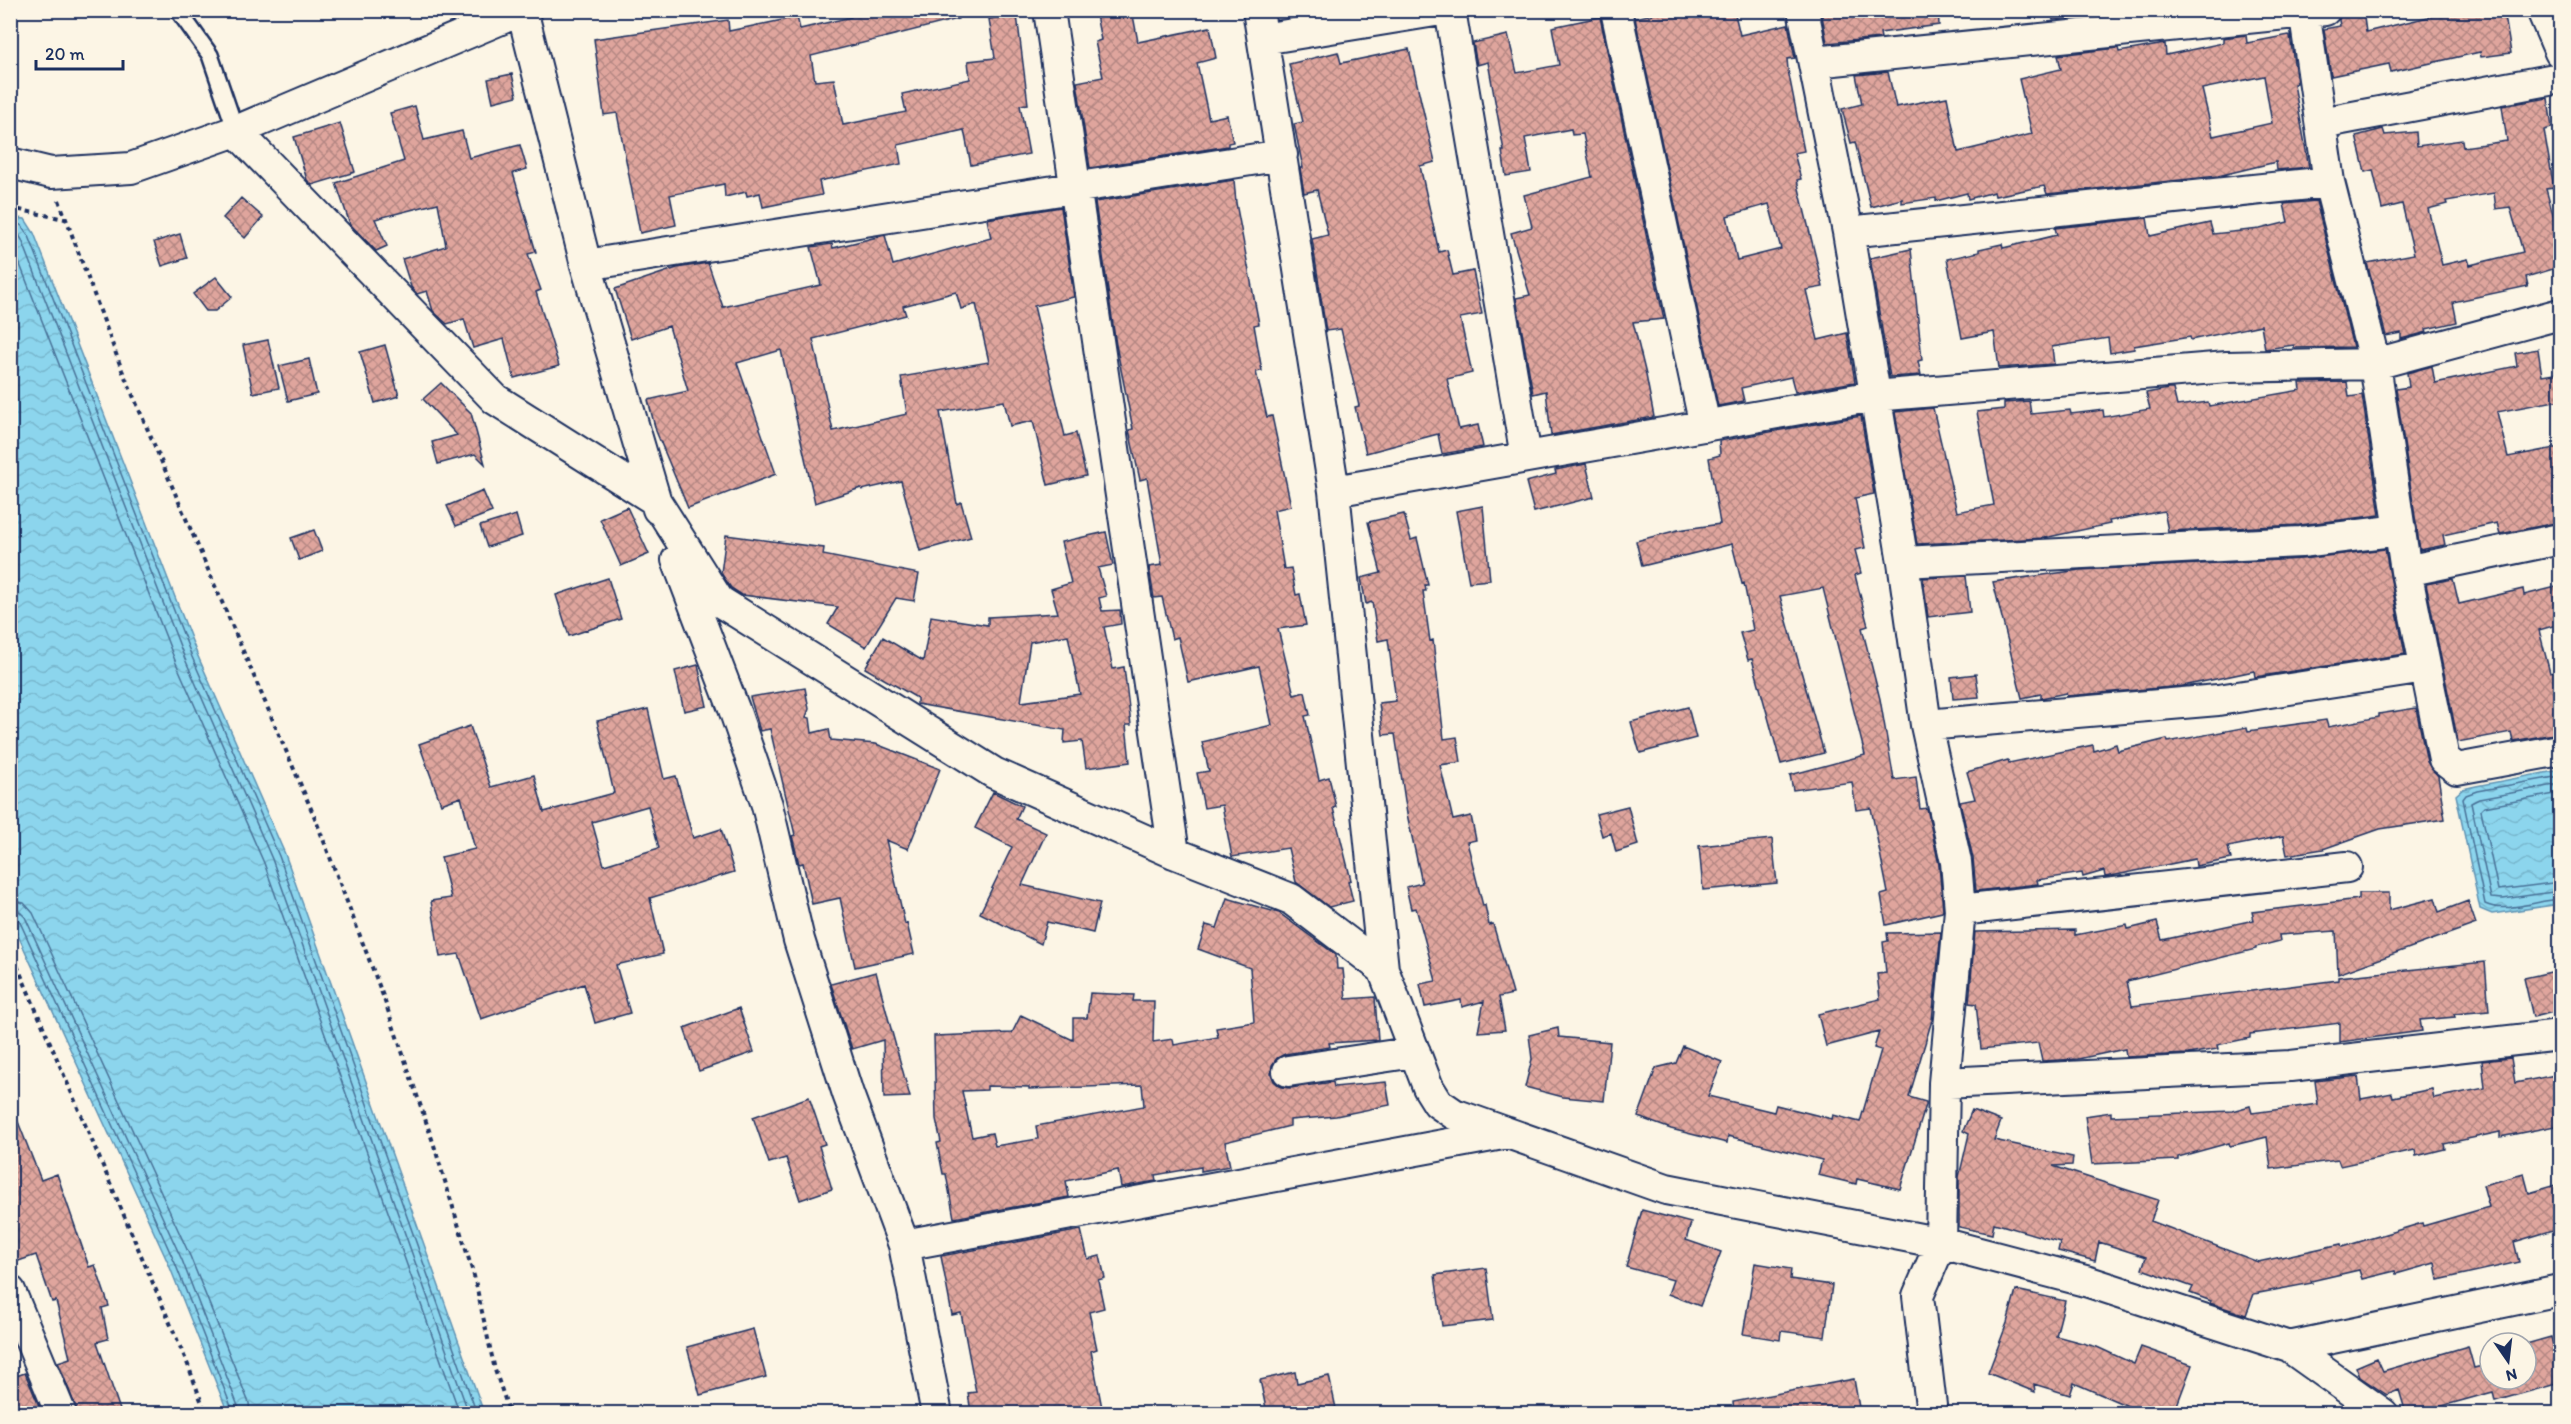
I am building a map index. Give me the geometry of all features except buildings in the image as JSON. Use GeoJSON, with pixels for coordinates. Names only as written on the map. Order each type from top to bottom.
{"type":"FeatureCollection","features":[{"type":"Feature","properties":{"kind":"street"},"geometry":{"type":"LineString","coordinates":[[10,163],[51,173],[131,168],[236,131],[522,10],[586,265],[655,501],[730,699],[767,805],[799,940],[848,1094],[904,1245],[937,1413]]}},
{"type":"Feature","properties":{"kind":"street"},"geometry":{"type":"LineString","coordinates":[[1048,10],[1077,187],[1174,853]]}},
{"type":"Feature","properties":{"kind":"street"},"geometry":{"type":"LineString","coordinates":[[1441,10],[1260,25],[1334,491],[1383,969],[1428,1087],[1438,1103],[1454,1114],[1666,1189],[1941,1243],[2089,1282],[2289,1347],[2383,1413]]}},
{"type":"Feature","properties":{"kind":"street"},"geometry":{"type":"LineString","coordinates":[[1450,10],[1526,457]]}},
{"type":"Feature","properties":{"kind":"street"},"geometry":{"type":"LineString","coordinates":[[1616,10],[1705,426]]}},
{"type":"Feature","properties":{"kind":"street"},"geometry":{"type":"LineString","coordinates":[[1803,10],[1848,232],[1903,562],[1926,725],[1956,862],[1960,910],[1944,1083],[1941,1243],[1918,1296],[1932,1413]]}},
{"type":"Feature","properties":{"kind":"street"},"geometry":{"type":"LineString","coordinates":[[2542,10],[2560,52]]}},
{"type":"Feature","properties":{"kind":"street"},"geometry":{"type":"LineString","coordinates":[[1815,62],[2311,11],[2320,123],[2328,182],[2375,363],[2406,571],[2444,759],[2457,769],[2560,750]]}},
{"type":"Feature","properties":{"kind":"street"},"geometry":{"type":"LineString","coordinates":[[2320,123],[2560,78]]}},
{"type":"Feature","properties":{"kind":"street"},"geometry":{"type":"LineString","coordinates":[[236,131],[495,399],[655,501],[719,601],[994,773],[1174,853],[1291,899],[1383,969]]}},
{"type":"Feature","properties":{"kind":"street"},"geometry":{"type":"LineString","coordinates":[[586,265],[1282,155]]}},
{"type":"Feature","properties":{"kind":"street"},"geometry":{"type":"LineString","coordinates":[[1848,232],[2328,182]]}},
{"type":"Feature","properties":{"kind":"street"},"geometry":{"type":"LineString","coordinates":[[1334,491],[1874,396],[2227,367],[2375,363],[2560,314]]}},
{"type":"Feature","properties":{"kind":"street"},"geometry":{"type":"LineString","coordinates":[[1903,562],[2301,542],[2401,530]]}},
{"type":"Feature","properties":{"kind":"street"},"geometry":{"type":"LineString","coordinates":[[2406,571],[2560,539]]}},
{"type":"Feature","properties":{"kind":"street"},"geometry":{"type":"LineString","coordinates":[[1926,725],[2218,700],[2425,668]]}},
{"type":"Feature","properties":{"kind":"street"},"geometry":{"type":"LineString","coordinates":[[1960,910],[2347,867]]}},
{"type":"Feature","properties":{"kind":"street"},"geometry":{"type":"LineString","coordinates":[[1944,1083],[2292,1066],[2560,1035]]}},
{"type":"Feature","properties":{"kind":"street"},"geometry":{"type":"LineString","coordinates":[[1288,1071],[1415,1052]]}},
{"type":"Feature","properties":{"kind":"street"},"geometry":{"type":"LineString","coordinates":[[904,1245],[1508,1133]]}},
{"type":"Feature","properties":{"kind":"street"},"geometry":{"type":"LineString","coordinates":[[2289,1347],[2560,1290]]}},
{"type":"Feature","properties":{"kind":"street"},"geometry":{"type":"LineString","coordinates":[[10,1291],[61,1413]]}},
{"type":"Feature","properties":{"kind":"lane"},"geometry":{"type":"LineString","coordinates":[[178,10],[210,56],[236,131]]}},
{"type":"Feature","properties":{"kind":"path"},"geometry":{"type":"LineString","coordinates":[[10,208],[65,219],[122,370],[315,818],[382,996],[433,1142],[474,1276],[495,1370],[510,1413]]}},
{"type":"Feature","properties":{"kind":"path"},"geometry":{"type":"LineString","coordinates":[[10,949],[206,1413]]}},
{"type":"Feature","properties":{"kind":"water"},"geometry":{"type":"Polygon","coordinates":[[[10,217],[25,219],[34,233],[197,654],[285,854],[484,1413],[228,1413],[169,1265],[16,931],[10,915],[10,217]]]}},
{"type":"Feature","properties":{"kind":"water"},"geometry":{"type":"Polygon","coordinates":[[[2560,770],[2560,904],[2492,914],[2480,909],[2456,795],[2463,789],[2560,770]]]}}]}
